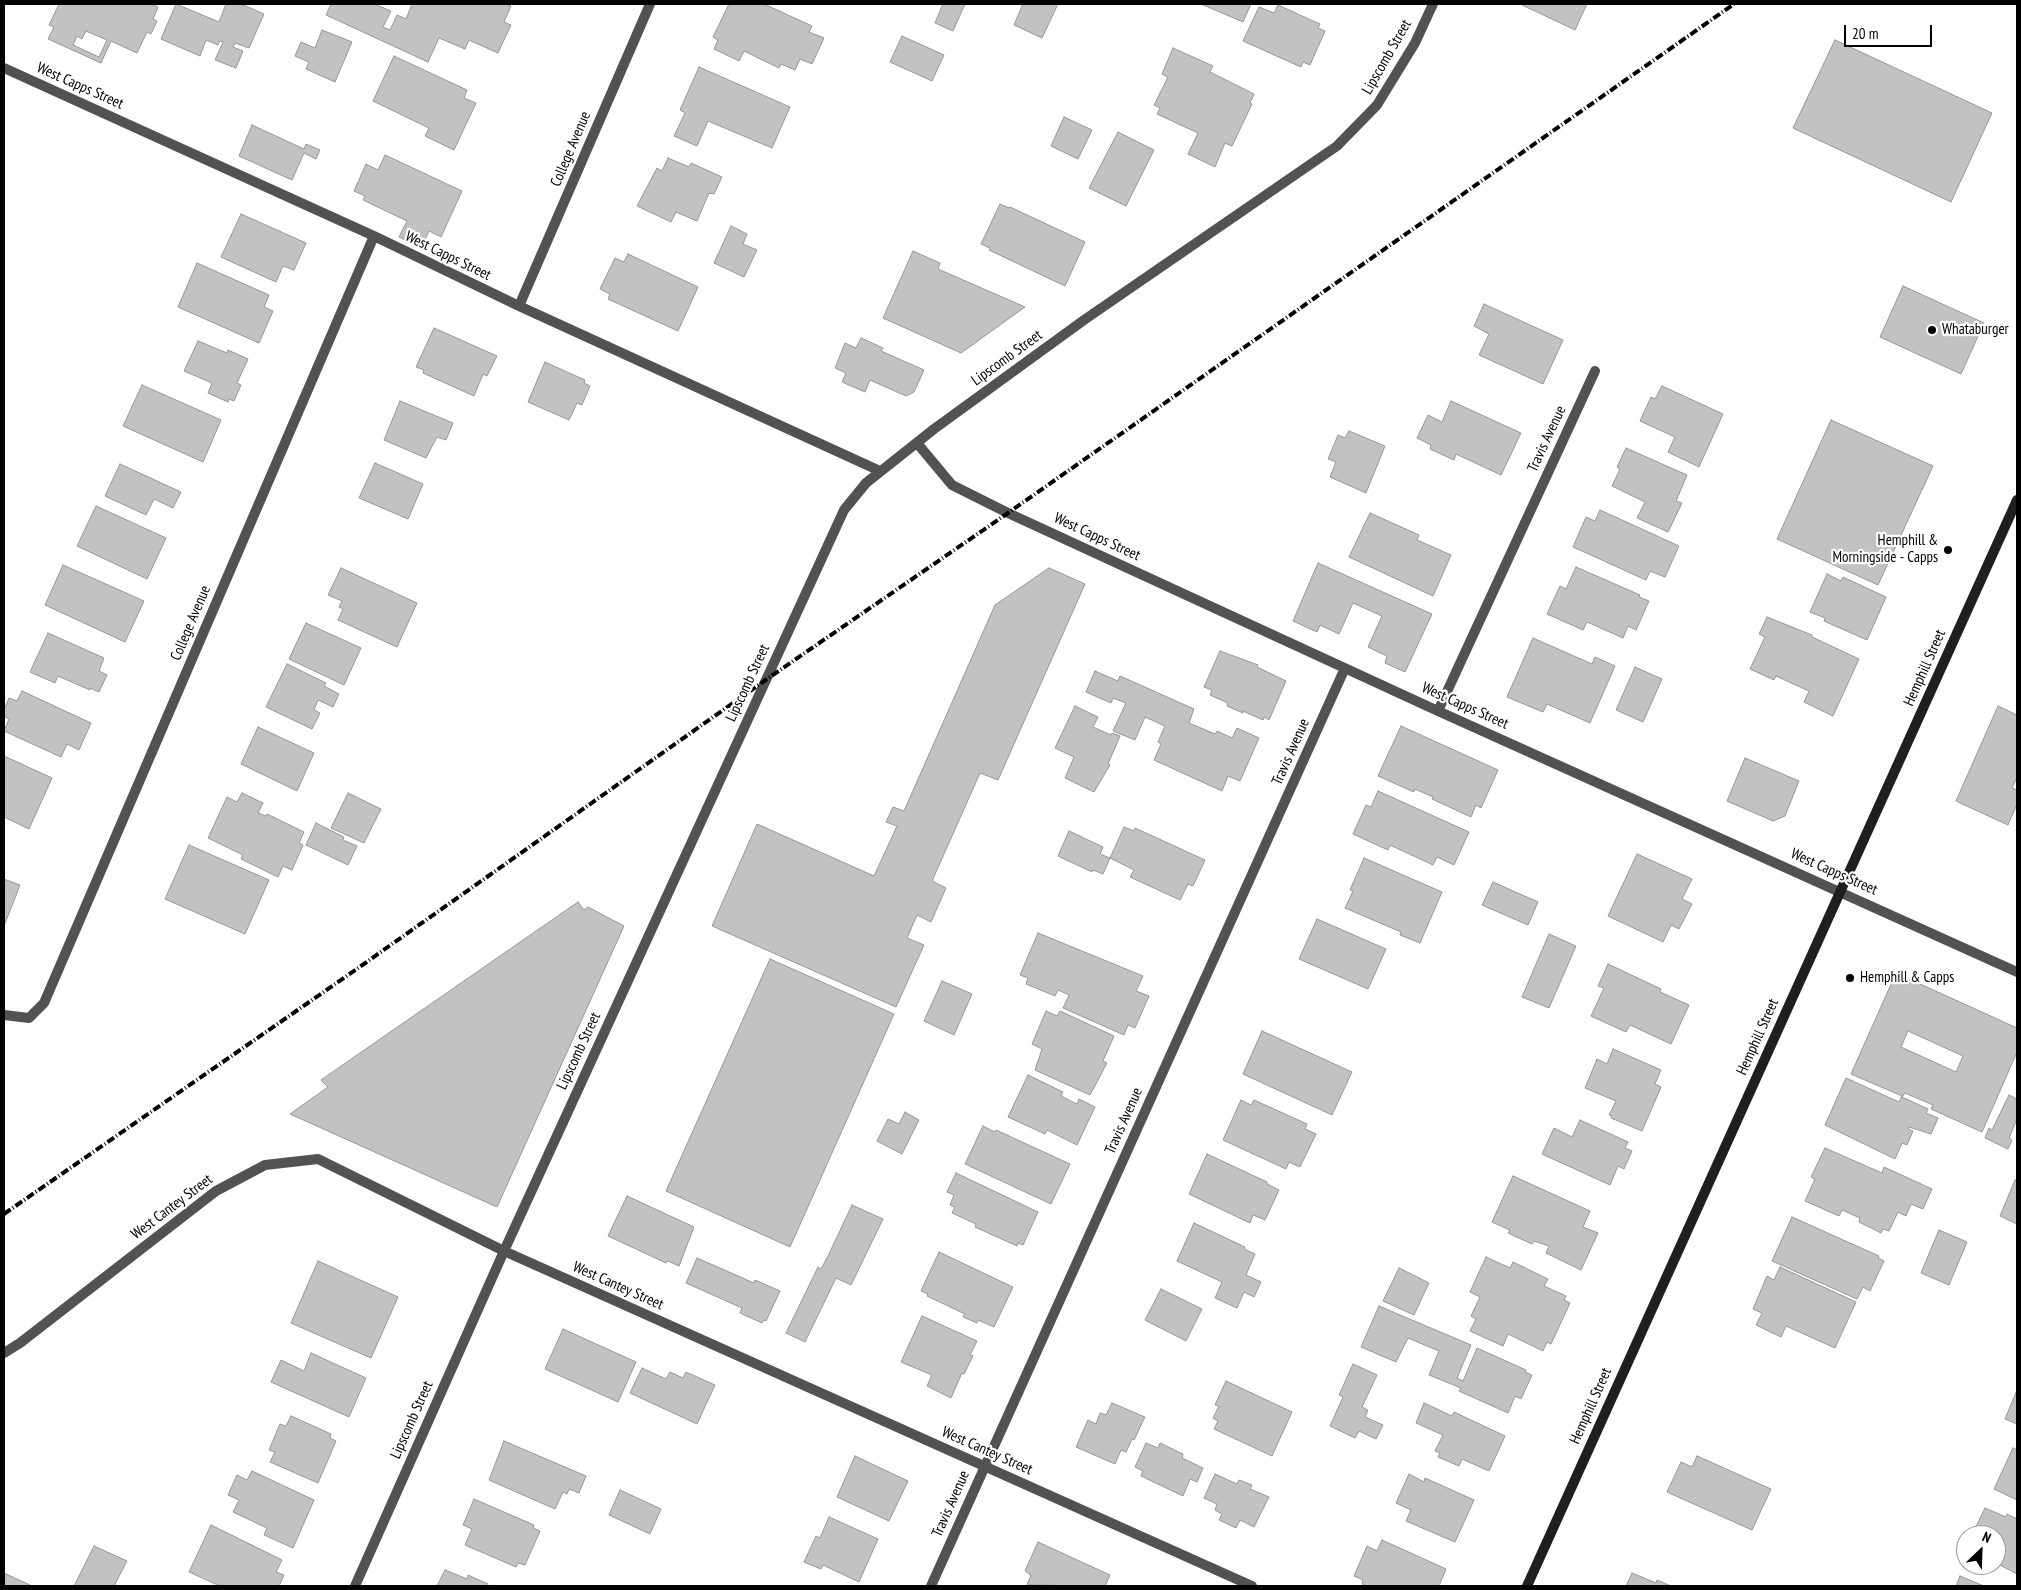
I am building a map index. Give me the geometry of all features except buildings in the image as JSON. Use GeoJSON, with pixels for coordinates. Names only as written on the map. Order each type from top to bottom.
{"type":"FeatureCollection","features":[{"type":"Feature","properties":{"kind":"main road","name":"Hemphill Street"},"geometry":{"type":"LineString","coordinates":[[1526,1586],[2017,500]]}},
{"type":"Feature","properties":{"kind":"street","name":"College Avenue"},"geometry":{"type":"LineString","coordinates":[[519,306],[650,4]]}},
{"type":"Feature","properties":{"kind":"street","name":"Lipscomb Street"},"geometry":{"type":"LineString","coordinates":[[355,1586],[504,1251],[844,510],[866,483],[917,443],[1084,320],[1337,146],[1377,105],[1415,43],[1433,4]]}},
{"type":"Feature","properties":{"kind":"street","name":"West Capps Street"},"geometry":{"type":"LineString","coordinates":[[4,68],[374,236],[519,306],[880,471]]}},
{"type":"Feature","properties":{"kind":"street","name":"College Avenue"},"geometry":{"type":"LineString","coordinates":[[4,1015],[29,1018],[44,1003],[374,236]]}},
{"type":"Feature","properties":{"kind":"street","name":"Travis Avenue"},"geometry":{"type":"LineString","coordinates":[[1438,711],[1595,371]]}},
{"type":"Feature","properties":{"kind":"street","name":"West Capps Street"},"geometry":{"type":"LineString","coordinates":[[917,443],[952,486],[1438,711],[2017,972]]}},
{"type":"Feature","properties":{"kind":"street","name":"Travis Avenue"},"geometry":{"type":"LineString","coordinates":[[931,1586],[1345,668]]}},
{"type":"Feature","properties":{"kind":"street","name":"West Cantey Street"},"geometry":{"type":"LineString","coordinates":[[4,1353],[28,1337],[216,1191],[265,1165],[318,1159],[504,1251],[1252,1586]]}},
{"type":"Feature","properties":{"kind":"railway"},"geometry":{"type":"LineString","coordinates":[[4,1214],[1734,4]]}},
{"type":"Feature","properties":{"kind":"place","name":"Whataburger"},"geometry":{"type":"Point","coordinates":[1932,330]}},
{"type":"Feature","properties":{"kind":"place","name":"Hemphill & Morningside - Capps"},"geometry":{"type":"Point","coordinates":[1948,550]}},
{"type":"Feature","properties":{"kind":"place","name":"Hemphill & Capps"},"geometry":{"type":"Point","coordinates":[1850,978]}}]}
